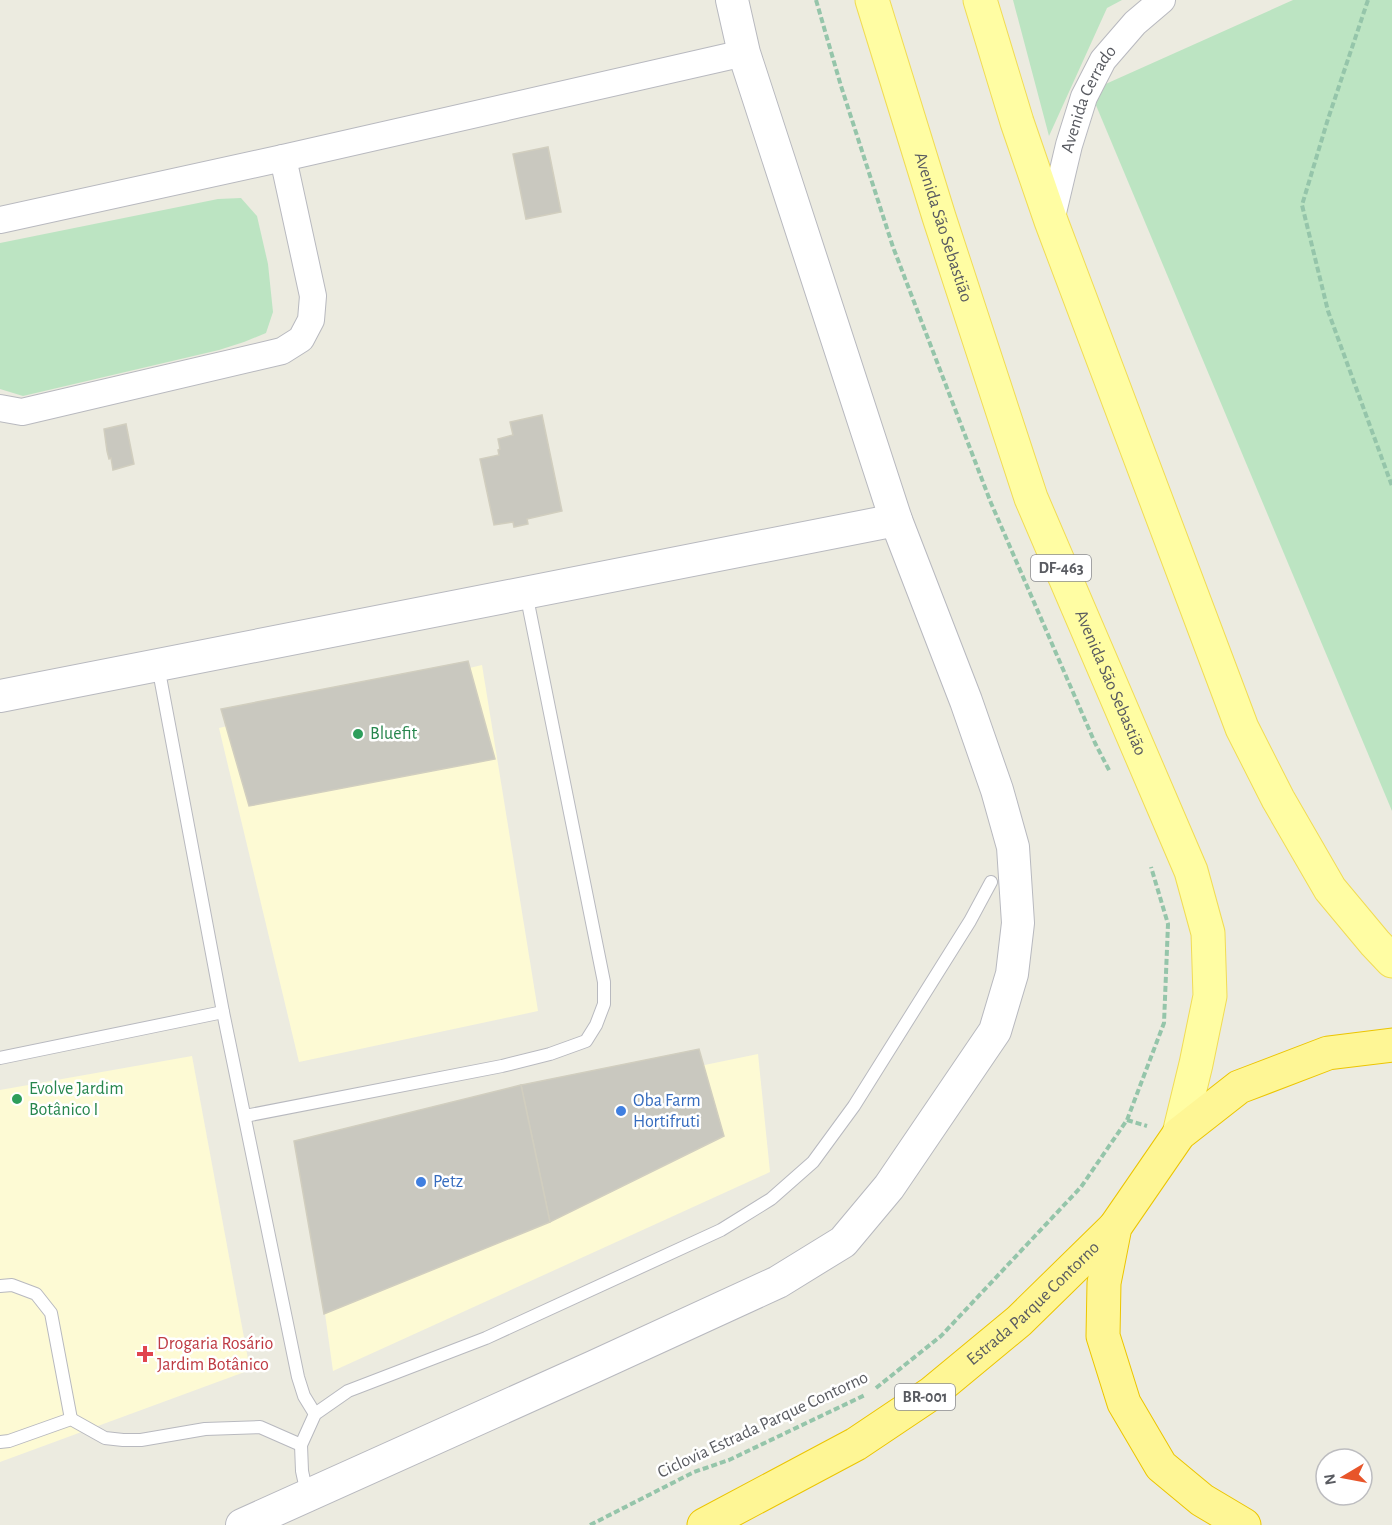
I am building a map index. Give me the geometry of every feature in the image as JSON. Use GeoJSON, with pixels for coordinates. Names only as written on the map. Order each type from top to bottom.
{"type":"FeatureCollection","features":[{"type":"Feature","properties":{"kind":"highway","name":"BR-001"},"geometry":{"type":"LineString","coordinates":[[1244,1525],[1202,1500],[1161,1466],[1124,1403],[1103,1336],[1104,1282],[1115,1227],[1179,1134],[1239,1087],[1328,1053],[1392,1045]]}},
{"type":"Feature","properties":{"kind":"highway","name":"Estrada Parque Contorno"},"geometry":{"type":"LineString","coordinates":[[704,1525],[856,1444],[932,1393],[1018,1321],[1115,1227]]}},
{"type":"Feature","properties":{"kind":"main road","name":"Avenida São Sebastião"},"geometry":{"type":"LineString","coordinates":[[872,0],[1030,498],[1191,871],[1208,933],[1210,996],[1179,1134]]}},
{"type":"Feature","properties":{"kind":"main road"},"geometry":{"type":"LineString","coordinates":[[980,0],[1017,122],[1051,221],[1242,728],[1278,799],[1330,889],[1392,961]]}},
{"type":"Feature","properties":{"kind":"street"},"geometry":{"type":"LineString","coordinates":[[242,1525],[778,1282],[843,1242],[889,1188],[995,1031],[1012,974],[1018,923],[1013,847],[997,790],[966,700],[896,520],[744,53],[732,0]]}},
{"type":"Feature","properties":{"kind":"street","name":"Avenida Cerrado"},"geometry":{"type":"LineString","coordinates":[[1051,221],[1069,145],[1084,97],[1103,60],[1135,22],[1162,0]]}},
{"type":"Feature","properties":{"kind":"street"},"geometry":{"type":"LineString","coordinates":[[0,220],[744,53]]}},
{"type":"Feature","properties":{"kind":"street"},"geometry":{"type":"LineString","coordinates":[[0,408],[22,412],[282,351],[301,339],[311,320],[313,296],[283,158]]}},
{"type":"Feature","properties":{"kind":"street"},"geometry":{"type":"LineString","coordinates":[[0,696],[896,520]]}},
{"type":"Feature","properties":{"kind":"lane"},"geometry":{"type":"LineString","coordinates":[[244,1116],[490,1068],[550,1054],[586,1041],[596,1025],[604,1004],[604,982],[526,592]]}},
{"type":"Feature","properties":{"kind":"lane"},"geometry":{"type":"LineString","coordinates":[[157,665],[223,1012],[298,1377],[304,1396],[315,1414]]}},
{"type":"Feature","properties":{"kind":"lane"},"geometry":{"type":"LineString","coordinates":[[308,1495],[302,1471],[301,1445],[315,1414],[348,1391],[486,1338],[721,1230],[771,1199],[813,1162],[854,1106],[970,921],[991,882]]}},
{"type":"Feature","properties":{"kind":"lane"},"geometry":{"type":"LineString","coordinates":[[0,1058],[223,1012]]}},
{"type":"Feature","properties":{"kind":"lane"},"geometry":{"type":"LineString","coordinates":[[0,1286],[12,1285],[36,1294],[51,1313],[71,1419]]}},
{"type":"Feature","properties":{"kind":"lane"},"geometry":{"type":"LineString","coordinates":[[0,1442],[9,1441],[71,1419],[105,1438],[141,1440],[205,1429],[260,1426],[301,1445]]}},
{"type":"Feature","properties":{"kind":"path"},"geometry":{"type":"LineString","coordinates":[[816,0],[841,86],[890,236],[927,336],[991,503],[1114,782]]}},
{"type":"Feature","properties":{"kind":"path"},"geometry":{"type":"LineString","coordinates":[[1368,0],[1302,205],[1328,311],[1392,486]]}},
{"type":"Feature","properties":{"kind":"path","name":"Ciclovia Estrada Parque Contorno"},"geometry":{"type":"LineString","coordinates":[[590,1525],[694,1472],[729,1460],[868,1394],[942,1336],[1081,1187],[1127,1120],[1164,1023],[1168,924],[1149,861]]}},
{"type":"Feature","properties":{"kind":"shaded area"},"geometry":{"type":"Polygon","coordinates":[[[482,665],[538,1011],[299,1062],[219,728],[482,665]]]}},
{"type":"Feature","properties":{"kind":"shaded area"},"geometry":{"type":"Polygon","coordinates":[[[758,1054],[770,1172],[333,1371],[302,1148],[758,1054]]]}},
{"type":"Feature","properties":{"kind":"shaded area"},"geometry":{"type":"Polygon","coordinates":[[[192,1056],[250,1370],[0,1462],[0,1090],[192,1056]]]}},
{"type":"Feature","properties":{"kind":"green space"},"geometry":{"type":"Polygon","coordinates":[[[1013,0],[1122,0],[1107,8],[1049,136],[1013,0]]]}},
{"type":"Feature","properties":{"kind":"green space"},"geometry":{"type":"Polygon","coordinates":[[[1293,0],[1392,0],[1392,811],[1090,91],[1293,0]]]}},
{"type":"Feature","properties":{"kind":"green space"},"geometry":{"type":"Polygon","coordinates":[[[241,198],[257,216],[268,264],[273,312],[266,333],[219,350],[23,396],[0,389],[0,243],[218,199],[241,198]]]}},
{"type":"Feature","properties":{"kind":"building"},"geometry":{"type":"Polygon","coordinates":[[[548,147],[561,212],[526,219],[513,154],[548,147]]]}},
{"type":"Feature","properties":{"kind":"building"},"geometry":{"type":"Polygon","coordinates":[[[542,415],[562,511],[527,519],[528,524],[514,527],[513,522],[494,525],[480,459],[499,455],[498,439],[513,435],[510,422],[542,415]]]}},
{"type":"Feature","properties":{"kind":"building"},"geometry":{"type":"Polygon","coordinates":[[[126,424],[134,464],[113,470],[104,429],[126,424]]]}},
{"type":"Feature","properties":{"kind":"building","name":"Bluefit"},"geometry":{"type":"Polygon","coordinates":[[[468,661],[495,759],[249,806],[221,709],[468,661]]]}},
{"type":"Feature","properties":{"kind":"building","name":"Oba Farm Hortifruti"},"geometry":{"type":"Polygon","coordinates":[[[699,1049],[724,1136],[550,1222],[521,1085],[699,1049]]]}},
{"type":"Feature","properties":{"kind":"building","name":"Petz"},"geometry":{"type":"Polygon","coordinates":[[[521,1085],[550,1222],[324,1314],[294,1141],[521,1085]]]}},
{"type":"Feature","properties":{"kind":"place","name":"Bluefit"},"geometry":{"type":"Point","coordinates":[358,734]}},
{"type":"Feature","properties":{"kind":"place","name":"Evolve Jardim Botânico I"},"geometry":{"type":"Point","coordinates":[17,1099]}},
{"type":"Feature","properties":{"kind":"place","name":"Oba Farm Hortifruti"},"geometry":{"type":"Point","coordinates":[621,1111]}},
{"type":"Feature","properties":{"kind":"place","name":"Petz"},"geometry":{"type":"Point","coordinates":[421,1182]}},
{"type":"Feature","properties":{"kind":"place","name":"Drogaria Rosário Jardim Botânico"},"geometry":{"type":"Point","coordinates":[145,1354]}}]}
